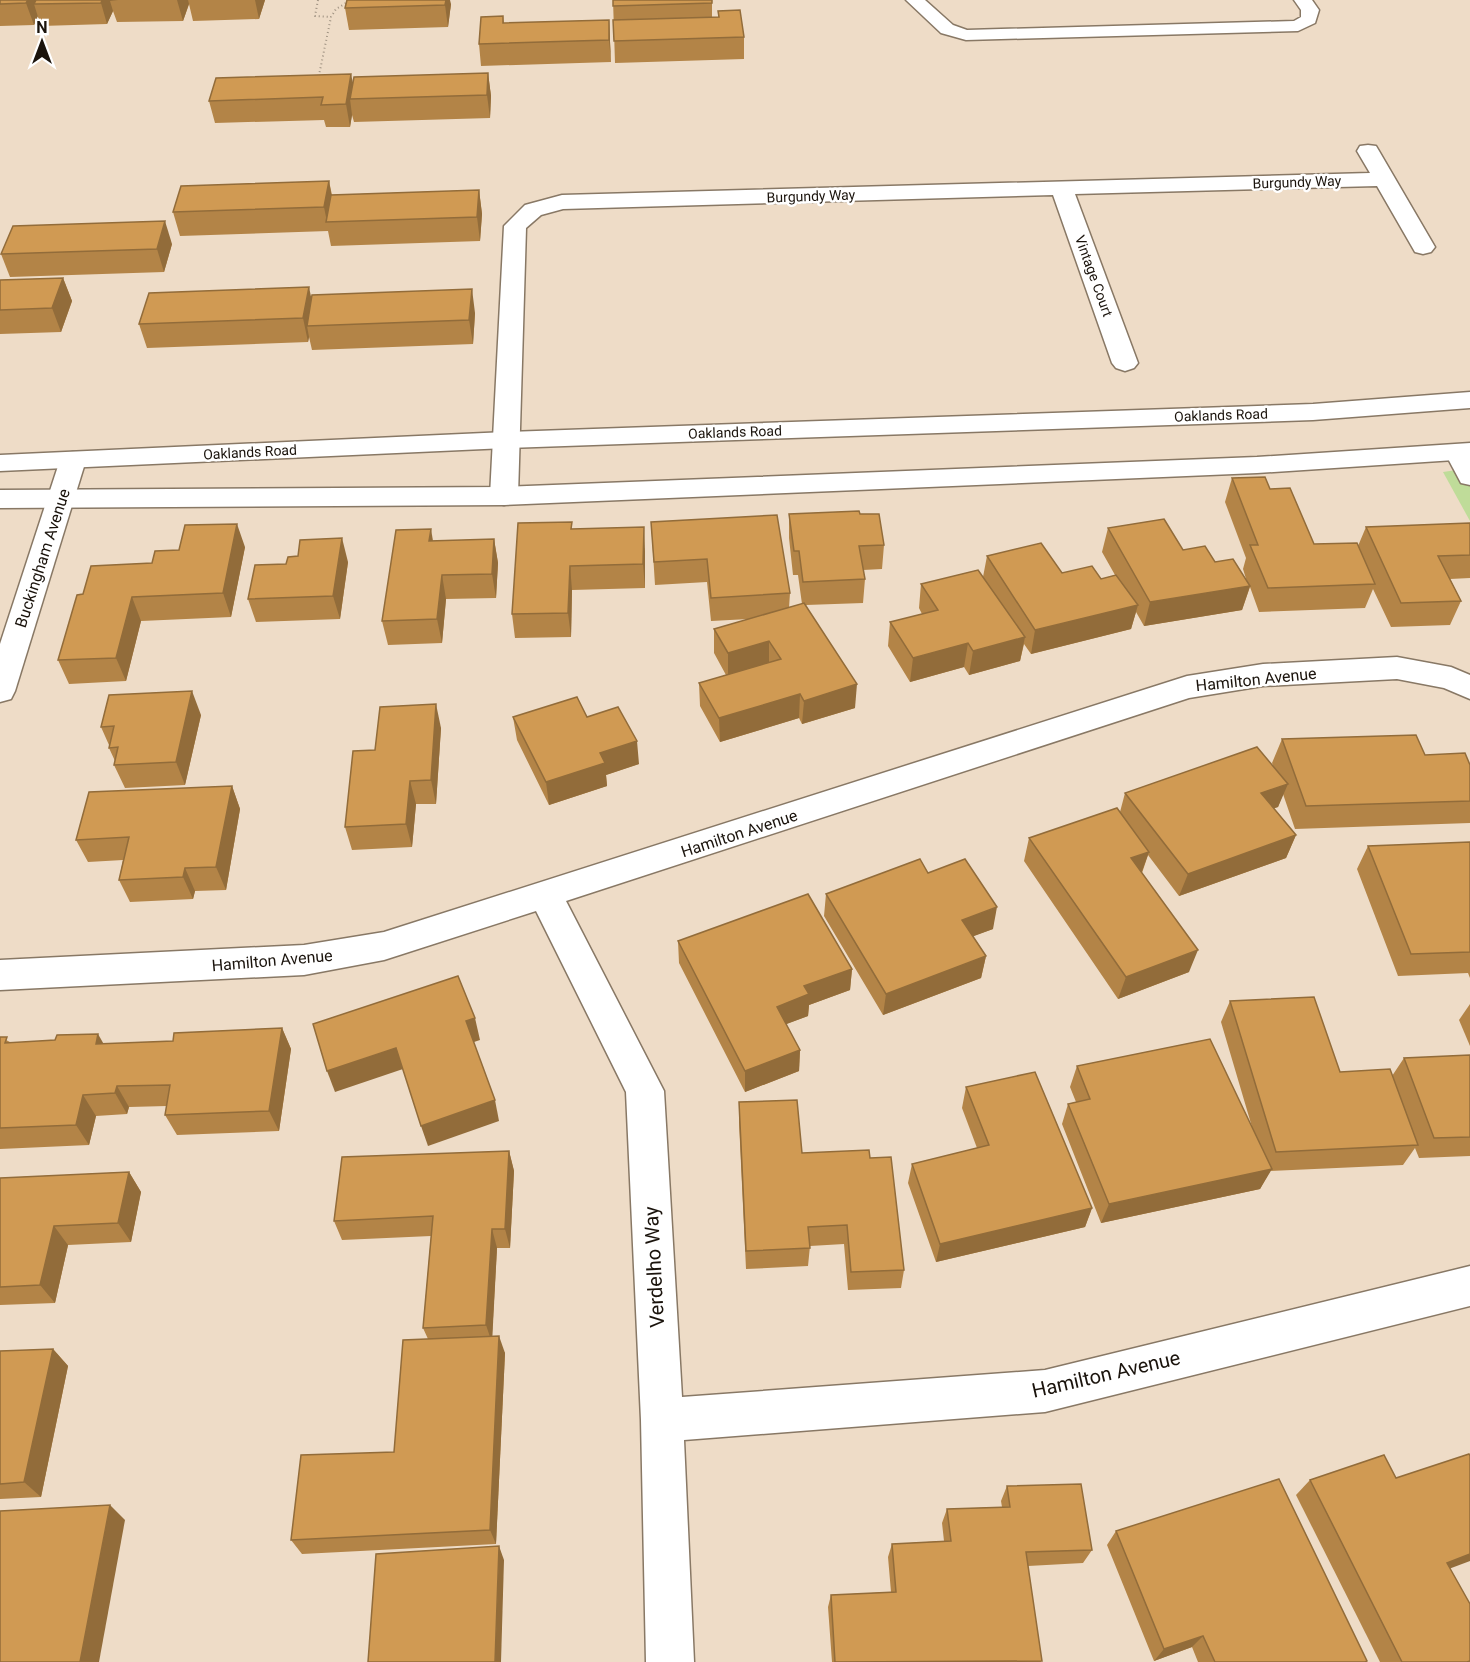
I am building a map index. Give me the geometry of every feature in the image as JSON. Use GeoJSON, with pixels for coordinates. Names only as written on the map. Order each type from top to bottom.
{"type":"FeatureCollection","features":[{"type":"Feature","properties":{"kind":"street"},"geometry":{"type":"LineString","coordinates":[[1368,151],[1423,247]]}},
{"type":"Feature","properties":{"kind":"street","name":"Burgundy Way"},"geometry":{"type":"LineString","coordinates":[[504,496],[515,226],[533,210],[562,202],[1384,179]]}},
{"type":"Feature","properties":{"kind":"street","name":"Vintage Court"},"geometry":{"type":"LineString","coordinates":[[1062,189],[1125,363]]}},
{"type":"Feature","properties":{"kind":"street","name":"Oaklands Road"},"geometry":{"type":"LineString","coordinates":[[0,462],[506,440],[1313,412],[1470,400]]}},
{"type":"Feature","properties":{"kind":"street"},"geometry":{"type":"LineString","coordinates":[[1108,419],[1091,438],[1095,450],[1113,471]]}},
{"type":"Feature","properties":{"kind":"street"},"geometry":{"type":"LineString","coordinates":[[1024,422],[1044,432],[1052,448],[1035,474]]}},
{"type":"Feature","properties":{"kind":"street"},"geometry":{"type":"LineString","coordinates":[[0,499],[504,496],[1113,471],[1463,452]]}},
{"type":"Feature","properties":{"kind":"street","name":"Buckingham Avenue"},"geometry":{"type":"LineString","coordinates":[[0,691],[73,460]]}},
{"type":"Feature","properties":{"kind":"street","name":"Hamilton Avenue"},"geometry":{"type":"LineString","coordinates":[[0,975],[304,960],[384,946],[546,896],[1187,687],[1263,675],[1397,668],[1451,678],[1470,688]]}},
{"type":"Feature","properties":{"kind":"street","name":"Verdelho Way"},"geometry":{"type":"LineString","coordinates":[[546,896],[645,1091],[662,1420],[670,1662]]}},
{"type":"Feature","properties":{"kind":"street","name":"Hamilton Avenue"},"geometry":{"type":"LineString","coordinates":[[662,1420],[1046,1391],[1470,1286]]}},
{"type":"Feature","properties":{"kind":"lane"},"geometry":{"type":"LineString","coordinates":[[915,0],[947,29],[966,35],[1298,26],[1309,20],[1310,10],[1303,0]]}},
{"type":"Feature","properties":{"kind":"lane"},"geometry":{"type":"LineString","coordinates":[[1463,452],[1470,477]]}},
{"type":"Feature","properties":{"kind":"path"},"geometry":{"type":"LineString","coordinates":[[318,0],[315,16],[331,17]]}},
{"type":"Feature","properties":{"kind":"path"},"geometry":{"type":"LineString","coordinates":[[317,84],[331,17],[336,9],[351,0]]}},
{"type":"Feature","properties":{"kind":"green space"},"geometry":{"type":"Polygon","coordinates":[[[1470,468],[1470,521],[1443,472],[1470,468]]]}},
{"type":"Feature","properties":{"kind":"building"},"geometry":{"type":"Polygon","coordinates":[[[0,0],[28,0],[26,3],[0,4],[0,0]]]}},
{"type":"Feature","properties":{"kind":"building"},"geometry":{"type":"Polygon","coordinates":[[[36,0],[102,0],[101,3],[34,4],[36,0]]]}},
{"type":"Feature","properties":{"kind":"building"},"geometry":{"type":"Polygon","coordinates":[[[347,0],[446,0],[445,5],[345,8],[347,0]]]}},
{"type":"Feature","properties":{"kind":"building"},"geometry":{"type":"Polygon","coordinates":[[[613,0],[712,0],[712,3],[613,6],[613,0]]]}},
{"type":"Feature","properties":{"kind":"building"},"geometry":{"type":"Polygon","coordinates":[[[740,10],[744,37],[614,41],[613,20],[719,17],[718,11],[740,10]]]}},
{"type":"Feature","properties":{"kind":"building"},"geometry":{"type":"Polygon","coordinates":[[[503,16],[503,23],[609,20],[609,40],[479,44],[481,17],[503,16]]]}},
{"type":"Feature","properties":{"kind":"building"},"geometry":{"type":"Polygon","coordinates":[[[488,73],[487,95],[350,99],[354,77],[488,73]]]}},
{"type":"Feature","properties":{"kind":"building"},"geometry":{"type":"Polygon","coordinates":[[[351,74],[346,104],[321,105],[323,97],[209,101],[216,78],[351,74]]]}},
{"type":"Feature","properties":{"kind":"building"},"geometry":{"type":"Polygon","coordinates":[[[329,181],[324,207],[173,212],[181,186],[329,181]]]}},
{"type":"Feature","properties":{"kind":"building"},"geometry":{"type":"Polygon","coordinates":[[[479,190],[477,217],[326,222],[331,195],[479,190]]]}},
{"type":"Feature","properties":{"kind":"building"},"geometry":{"type":"Polygon","coordinates":[[[165,221],[157,249],[1,254],[13,226],[165,221]]]}},
{"type":"Feature","properties":{"kind":"building"},"geometry":{"type":"Polygon","coordinates":[[[63,278],[52,308],[0,310],[0,280],[63,278]]]}},
{"type":"Feature","properties":{"kind":"building"},"geometry":{"type":"Polygon","coordinates":[[[309,287],[303,318],[139,324],[149,293],[309,287]]]}},
{"type":"Feature","properties":{"kind":"building"},"geometry":{"type":"Polygon","coordinates":[[[472,289],[469,320],[307,326],[312,295],[472,289]]]}},
{"type":"Feature","properties":{"kind":"building"},"geometry":{"type":"Polygon","coordinates":[[[1265,477],[1270,489],[1290,488],[1314,544],[1357,543],[1375,584],[1268,588],[1250,545],[1258,545],[1232,478],[1265,477]]]}},
{"type":"Feature","properties":{"kind":"building"},"geometry":{"type":"Polygon","coordinates":[[[859,511],[860,514],[879,514],[884,545],[859,546],[865,579],[803,582],[799,551],[794,551],[789,514],[859,511]]]}},
{"type":"Feature","properties":{"kind":"building"},"geometry":{"type":"Polygon","coordinates":[[[777,515],[790,593],[711,598],[707,559],[654,562],[651,522],[777,515]]]}},
{"type":"Feature","properties":{"kind":"building"},"geometry":{"type":"Polygon","coordinates":[[[1164,519],[1183,550],[1205,546],[1215,562],[1233,559],[1250,586],[1150,602],[1108,528],[1164,519]]]}},
{"type":"Feature","properties":{"kind":"building"},"geometry":{"type":"Polygon","coordinates":[[[572,522],[571,529],[644,527],[643,564],[570,566],[568,613],[512,614],[518,523],[572,522]]]}},
{"type":"Feature","properties":{"kind":"building"},"geometry":{"type":"Polygon","coordinates":[[[1470,523],[1470,555],[1438,556],[1461,601],[1401,603],[1366,527],[1470,523]]]}},
{"type":"Feature","properties":{"kind":"building"},"geometry":{"type":"Polygon","coordinates":[[[237,524],[223,593],[132,597],[116,658],[58,660],[77,595],[83,594],[91,566],[152,563],[155,551],[179,550],[185,525],[237,524]]]}},
{"type":"Feature","properties":{"kind":"building"},"geometry":{"type":"Polygon","coordinates":[[[431,529],[429,541],[494,539],[492,574],[442,575],[437,619],[382,621],[396,530],[431,529]]]}},
{"type":"Feature","properties":{"kind":"building"},"geometry":{"type":"Polygon","coordinates":[[[342,538],[333,596],[248,599],[255,565],[286,564],[288,557],[298,556],[300,540],[342,538]]]}},
{"type":"Feature","properties":{"kind":"building"},"geometry":{"type":"Polygon","coordinates":[[[1041,543],[1062,573],[1092,566],[1101,579],[1116,575],[1138,605],[1035,630],[987,556],[1041,543]]]}},
{"type":"Feature","properties":{"kind":"building"},"geometry":{"type":"Polygon","coordinates":[[[978,570],[1025,637],[973,651],[968,643],[913,658],[890,622],[938,610],[921,584],[978,570]]]}},
{"type":"Feature","properties":{"kind":"building"},"geometry":{"type":"Polygon","coordinates":[[[804,603],[857,684],[804,701],[800,694],[719,718],[699,683],[781,659],[769,641],[728,653],[714,629],[804,603]]]}},
{"type":"Feature","properties":{"kind":"building"},"geometry":{"type":"Polygon","coordinates":[[[192,691],[176,762],[114,765],[118,747],[109,748],[114,726],[101,727],[109,695],[192,691]]]}},
{"type":"Feature","properties":{"kind":"building"},"geometry":{"type":"Polygon","coordinates":[[[577,697],[587,717],[618,707],[637,741],[600,753],[605,763],[546,782],[513,717],[577,697]]]}},
{"type":"Feature","properties":{"kind":"building"},"geometry":{"type":"Polygon","coordinates":[[[436,704],[431,780],[410,781],[406,824],[345,827],[353,751],[375,750],[380,707],[436,704]]]}},
{"type":"Feature","properties":{"kind":"building"},"geometry":{"type":"Polygon","coordinates":[[[1416,735],[1425,755],[1465,753],[1470,765],[1470,801],[1306,806],[1282,739],[1416,735]]]}},
{"type":"Feature","properties":{"kind":"building"},"geometry":{"type":"Polygon","coordinates":[[[1257,747],[1288,784],[1261,793],[1296,835],[1188,874],[1125,793],[1257,747]]]}},
{"type":"Feature","properties":{"kind":"building"},"geometry":{"type":"Polygon","coordinates":[[[232,786],[216,867],[185,868],[183,877],[119,880],[129,837],[76,840],[89,792],[232,786]]]}},
{"type":"Feature","properties":{"kind":"building"},"geometry":{"type":"Polygon","coordinates":[[[1117,808],[1149,852],[1131,858],[1198,950],[1126,977],[1029,838],[1117,808]]]}},
{"type":"Feature","properties":{"kind":"building"},"geometry":{"type":"Polygon","coordinates":[[[1470,842],[1470,952],[1411,954],[1368,846],[1470,842]]]}},
{"type":"Feature","properties":{"kind":"building"},"geometry":{"type":"Polygon","coordinates":[[[920,859],[928,873],[965,859],[997,907],[962,920],[986,956],[886,994],[826,894],[920,859]]]}},
{"type":"Feature","properties":{"kind":"building"},"geometry":{"type":"Polygon","coordinates":[[[808,894],[852,969],[804,986],[809,994],[777,1007],[800,1050],[745,1071],[678,941],[808,894]]]}},
{"type":"Feature","properties":{"kind":"building"},"geometry":{"type":"Polygon","coordinates":[[[458,976],[475,1018],[466,1021],[495,1100],[421,1126],[396,1048],[327,1071],[313,1024],[458,976]]]}},
{"type":"Feature","properties":{"kind":"building"},"geometry":{"type":"Polygon","coordinates":[[[1314,997],[1340,1072],[1390,1069],[1418,1145],[1276,1152],[1230,1001],[1314,997]]]}},
{"type":"Feature","properties":{"kind":"building"},"geometry":{"type":"Polygon","coordinates":[[[282,1028],[269,1111],[165,1115],[170,1085],[117,1086],[115,1093],[83,1095],[76,1125],[0,1128],[0,1037],[7,1037],[5,1043],[55,1040],[57,1035],[98,1034],[96,1044],[173,1041],[174,1033],[282,1028]]]}},
{"type":"Feature","properties":{"kind":"building"},"geometry":{"type":"Polygon","coordinates":[[[1210,1039],[1272,1169],[1109,1204],[1068,1104],[1090,1099],[1077,1066],[1210,1039]]]}},
{"type":"Feature","properties":{"kind":"building"},"geometry":{"type":"Polygon","coordinates":[[[1470,1055],[1470,1137],[1434,1138],[1404,1058],[1470,1055]]]}},
{"type":"Feature","properties":{"kind":"building"},"geometry":{"type":"Polygon","coordinates":[[[1035,1072],[1092,1208],[940,1244],[912,1164],[989,1145],[966,1087],[1035,1072]]]}},
{"type":"Feature","properties":{"kind":"building"},"geometry":{"type":"Polygon","coordinates":[[[797,1100],[802,1153],[869,1150],[870,1158],[891,1157],[904,1270],[851,1272],[847,1225],[808,1227],[810,1248],[746,1251],[739,1102],[797,1100]]]}},
{"type":"Feature","properties":{"kind":"building"},"geometry":{"type":"Polygon","coordinates":[[[509,1151],[505,1229],[492,1229],[486,1325],[423,1328],[433,1216],[334,1221],[342,1157],[509,1151]]]}},
{"type":"Feature","properties":{"kind":"building"},"geometry":{"type":"Polygon","coordinates":[[[129,1172],[118,1223],[54,1226],[40,1285],[0,1287],[0,1178],[129,1172]]]}},
{"type":"Feature","properties":{"kind":"building"},"geometry":{"type":"Polygon","coordinates":[[[499,1336],[490,1530],[291,1540],[301,1455],[394,1452],[403,1340],[499,1336]]]}},
{"type":"Feature","properties":{"kind":"building"},"geometry":{"type":"Polygon","coordinates":[[[53,1349],[24,1482],[0,1484],[0,1351],[53,1349]]]}},
{"type":"Feature","properties":{"kind":"building"},"geometry":{"type":"Polygon","coordinates":[[[1469,1454],[1470,1554],[1447,1563],[1470,1604],[1470,1661],[1402,1662],[1310,1480],[1384,1455],[1396,1478],[1469,1454]]]}},
{"type":"Feature","properties":{"kind":"building"},"geometry":{"type":"Polygon","coordinates":[[[1279,1479],[1367,1661],[1215,1662],[1203,1636],[1164,1649],[1116,1531],[1279,1479]]]}},
{"type":"Feature","properties":{"kind":"building"},"geometry":{"type":"Polygon","coordinates":[[[1081,1484],[1092,1550],[1026,1552],[1042,1661],[835,1662],[831,1595],[896,1592],[892,1544],[951,1541],[947,1509],[1010,1507],[1007,1486],[1081,1484]]]}},
{"type":"Feature","properties":{"kind":"building"},"geometry":{"type":"Polygon","coordinates":[[[110,1505],[80,1662],[0,1662],[0,1511],[110,1505]]]}},
{"type":"Feature","properties":{"kind":"building"},"geometry":{"type":"Polygon","coordinates":[[[499,1546],[495,1662],[368,1662],[376,1554],[499,1546]]]}}]}
